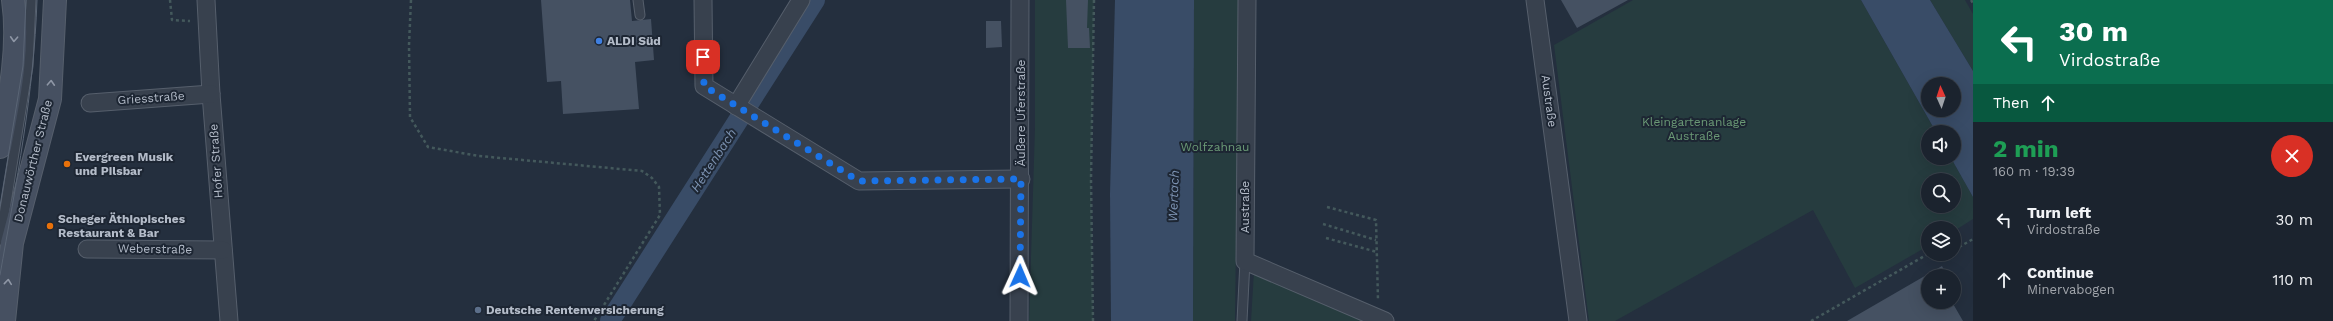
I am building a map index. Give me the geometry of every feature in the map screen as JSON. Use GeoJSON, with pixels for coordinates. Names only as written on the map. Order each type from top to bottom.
{"type":"FeatureCollection","features":[{"type":"Feature","properties":{"kind":"main road"},"geometry":{"type":"LineString","coordinates":[[0,147],[13,64],[16,18],[13,0]]}},
{"type":"Feature","properties":{"kind":"main road","name":"Donauwörther Straße"},"geometry":{"type":"LineString","coordinates":[[4,321],[6,242],[50,99],[55,0]]}},
{"type":"Feature","properties":{"kind":"street","name":"Hofer Straße"},"geometry":{"type":"LineString","coordinates":[[206,0],[211,94],[229,321]]}},
{"type":"Feature","properties":{"kind":"street"},"geometry":{"type":"LineString","coordinates":[[703,0],[704,86],[859,181],[1021,179]]}},
{"type":"Feature","properties":{"kind":"street"},"geometry":{"type":"LineString","coordinates":[[736,106],[801,0]]}},
{"type":"Feature","properties":{"kind":"street","name":"Äußere Uferstraße"},"geometry":{"type":"LineString","coordinates":[[1019,321],[1021,179],[1020,0]]}},
{"type":"Feature","properties":{"kind":"street","name":"Austraße"},"geometry":{"type":"LineString","coordinates":[[1245,261],[1246,0]]}},
{"type":"Feature","properties":{"kind":"street","name":"Austraße"},"geometry":{"type":"LineString","coordinates":[[1535,0],[1578,321]]}},
{"type":"Feature","properties":{"kind":"street","name":"Griesstraße"},"geometry":{"type":"LineString","coordinates":[[90,103],[211,94]]}},
{"type":"Feature","properties":{"kind":"street","name":"Weberstraße"},"geometry":{"type":"LineString","coordinates":[[87,248],[223,250]]}},
{"type":"Feature","properties":{"kind":"street"},"geometry":{"type":"LineString","coordinates":[[1245,261],[1382,320]]}},
{"type":"Feature","properties":{"kind":"lane"},"geometry":{"type":"LineString","coordinates":[[6,242],[6,207],[28,66],[31,0]]}},
{"type":"Feature","properties":{"kind":"lane"},"geometry":{"type":"LineString","coordinates":[[638,0],[640,15]]}},
{"type":"Feature","properties":{"kind":"lane"},"geometry":{"type":"LineString","coordinates":[[955,175],[989,175],[997,179],[1021,179]]}},
{"type":"Feature","properties":{"kind":"lane"},"geometry":{"type":"LineString","coordinates":[[1242,321],[1245,261]]}},
{"type":"Feature","properties":{"kind":"path"},"geometry":{"type":"LineString","coordinates":[[170,0],[172,20],[207,22]]}},
{"type":"Feature","properties":{"kind":"path"},"geometry":{"type":"LineString","coordinates":[[412,0],[409,45],[410,117],[428,146],[479,156],[642,171],[652,178],[659,187],[660,215],[596,320]]}},
{"type":"Feature","properties":{"kind":"path"},"geometry":{"type":"LineString","coordinates":[[1093,321],[1091,179],[1094,0]]}},
{"type":"Feature","properties":{"kind":"path"},"geometry":{"type":"LineString","coordinates":[[1971,0],[1973,4]]}},
{"type":"Feature","properties":{"kind":"path"},"geometry":{"type":"LineString","coordinates":[[1327,207],[1376,220],[1382,320]]}},
{"type":"Feature","properties":{"kind":"path"},"geometry":{"type":"LineString","coordinates":[[1323,224],[1376,240]]}},
{"type":"Feature","properties":{"kind":"path"},"geometry":{"type":"LineString","coordinates":[[1326,238],[1377,252]]}},
{"type":"Feature","properties":{"kind":"path"},"geometry":{"type":"LineString","coordinates":[[1961,246],[1973,239]]}},
{"type":"Feature","properties":{"kind":"path"},"geometry":{"type":"LineString","coordinates":[[1811,321],[1921,258]]}},
{"type":"Feature","properties":{"kind":"green space"},"geometry":{"type":"Polygon","coordinates":[[[1035,0],[1094,0],[1091,179],[1093,321],[1029,321],[1035,128],[1035,0]]]}},
{"type":"Feature","properties":{"kind":"green space","name":"Wolfzahnau"},"geometry":{"type":"Polygon","coordinates":[[[1194,0],[1239,0],[1235,321],[1193,321],[1194,0]]]}},
{"type":"Feature","properties":{"kind":"green space","name":"Kleingartenanlage Austraße"},"geometry":{"type":"Polygon","coordinates":[[[1633,0],[1861,0],[1921,106],[1921,117],[1927,117],[1932,125],[1921,125],[1921,165],[1955,165],[1959,173],[1921,173],[1921,213],[1961,213],[1961,176],[1973,197],[1973,219],[1961,227],[1961,221],[1921,221],[1921,250],[1855,288],[1813,210],[1615,321],[1589,321],[1554,45],[1633,0]]]}},
{"type":"Feature","properties":{"kind":"green space"},"geometry":{"type":"Polygon","coordinates":[[[1930,0],[1965,0],[1973,14],[1973,71],[1930,0]]]}},
{"type":"Feature","properties":{"kind":"green space"},"geometry":{"type":"Polygon","coordinates":[[[1254,271],[1368,321],[1251,321],[1254,271]]]}},
{"type":"Feature","properties":{"kind":"water","name":"Wertach"},"geometry":{"type":"Polygon","coordinates":[[[1115,0],[1194,0],[1193,321],[1111,321],[1110,194],[1115,0]]]}},
{"type":"Feature","properties":{"kind":"water"},"geometry":{"type":"Polygon","coordinates":[[[1861,0],[1930,0],[1973,71],[1973,197],[1961,176],[1961,173],[1959,173],[1955,165],[1961,165],[1961,125],[1932,125],[1927,117],[1961,117],[1961,77],[1921,77],[1921,106],[1861,0]]]}},
{"type":"Feature","properties":{"kind":"building","name":"ALDI Süd"},"geometry":{"type":"Polygon","coordinates":[[[541,0],[630,0],[632,21],[651,19],[654,60],[635,62],[639,109],[563,114],[561,81],[547,82],[541,0]]]}},
{"type":"Feature","properties":{"kind":"building"},"geometry":{"type":"Polygon","coordinates":[[[1066,0],[1088,0],[1087,28],[1089,28],[1090,48],[1068,48],[1066,0]]]}},
{"type":"Feature","properties":{"kind":"building"},"geometry":{"type":"Polygon","coordinates":[[[1561,0],[1628,0],[1577,28],[1561,0]]]}},
{"type":"Feature","properties":{"kind":"building"},"geometry":{"type":"Polygon","coordinates":[[[986,21],[1001,21],[1002,47],[986,48],[986,21]]]}},
{"type":"Feature","properties":{"kind":"building"},"geometry":{"type":"Polygon","coordinates":[[[1942,266],[1944,269],[1937,269],[1942,266]]]}},
{"type":"Feature","properties":{"kind":"building"},"geometry":{"type":"Polygon","coordinates":[[[1921,278],[1921,309],[1956,309],[1963,321],[1847,321],[1921,278]]]}},
{"type":"Feature","properties":{"kind":"waterway","name":"Hettenbach"},"geometry":{"type":"LineString","coordinates":[[610,321],[815,0]]}},
{"type":"Feature","properties":{"kind":"tram line"},"geometry":{"type":"LineString","coordinates":[[0,206],[23,66],[26,0]]}},
{"type":"Feature","properties":{"kind":"tram line"},"geometry":{"type":"LineString","coordinates":[[0,275],[18,173],[28,104],[37,0]]}},
{"type":"Feature","properties":{"kind":"place","name":"ALDI Süd"},"geometry":{"type":"Point","coordinates":[599,41]}},
{"type":"Feature","properties":{"kind":"place","name":"Evergreen Musik und Pilsbar"},"geometry":{"type":"Point","coordinates":[67,164]}},
{"type":"Feature","properties":{"kind":"place","name":"Scheger Äthiopisches Restaurant & Bar"},"geometry":{"type":"Point","coordinates":[50,226]}},
{"type":"Feature","properties":{"kind":"place","name":"Deutsche Rentenversicherung"},"geometry":{"type":"Point","coordinates":[478,310]}},
{"type":"Feature","properties":{"kind":"route"},"geometry":{"type":"LineString","coordinates":[[703,57],[704,86],[859,181],[1021,179],[1020,276]]}}]}
